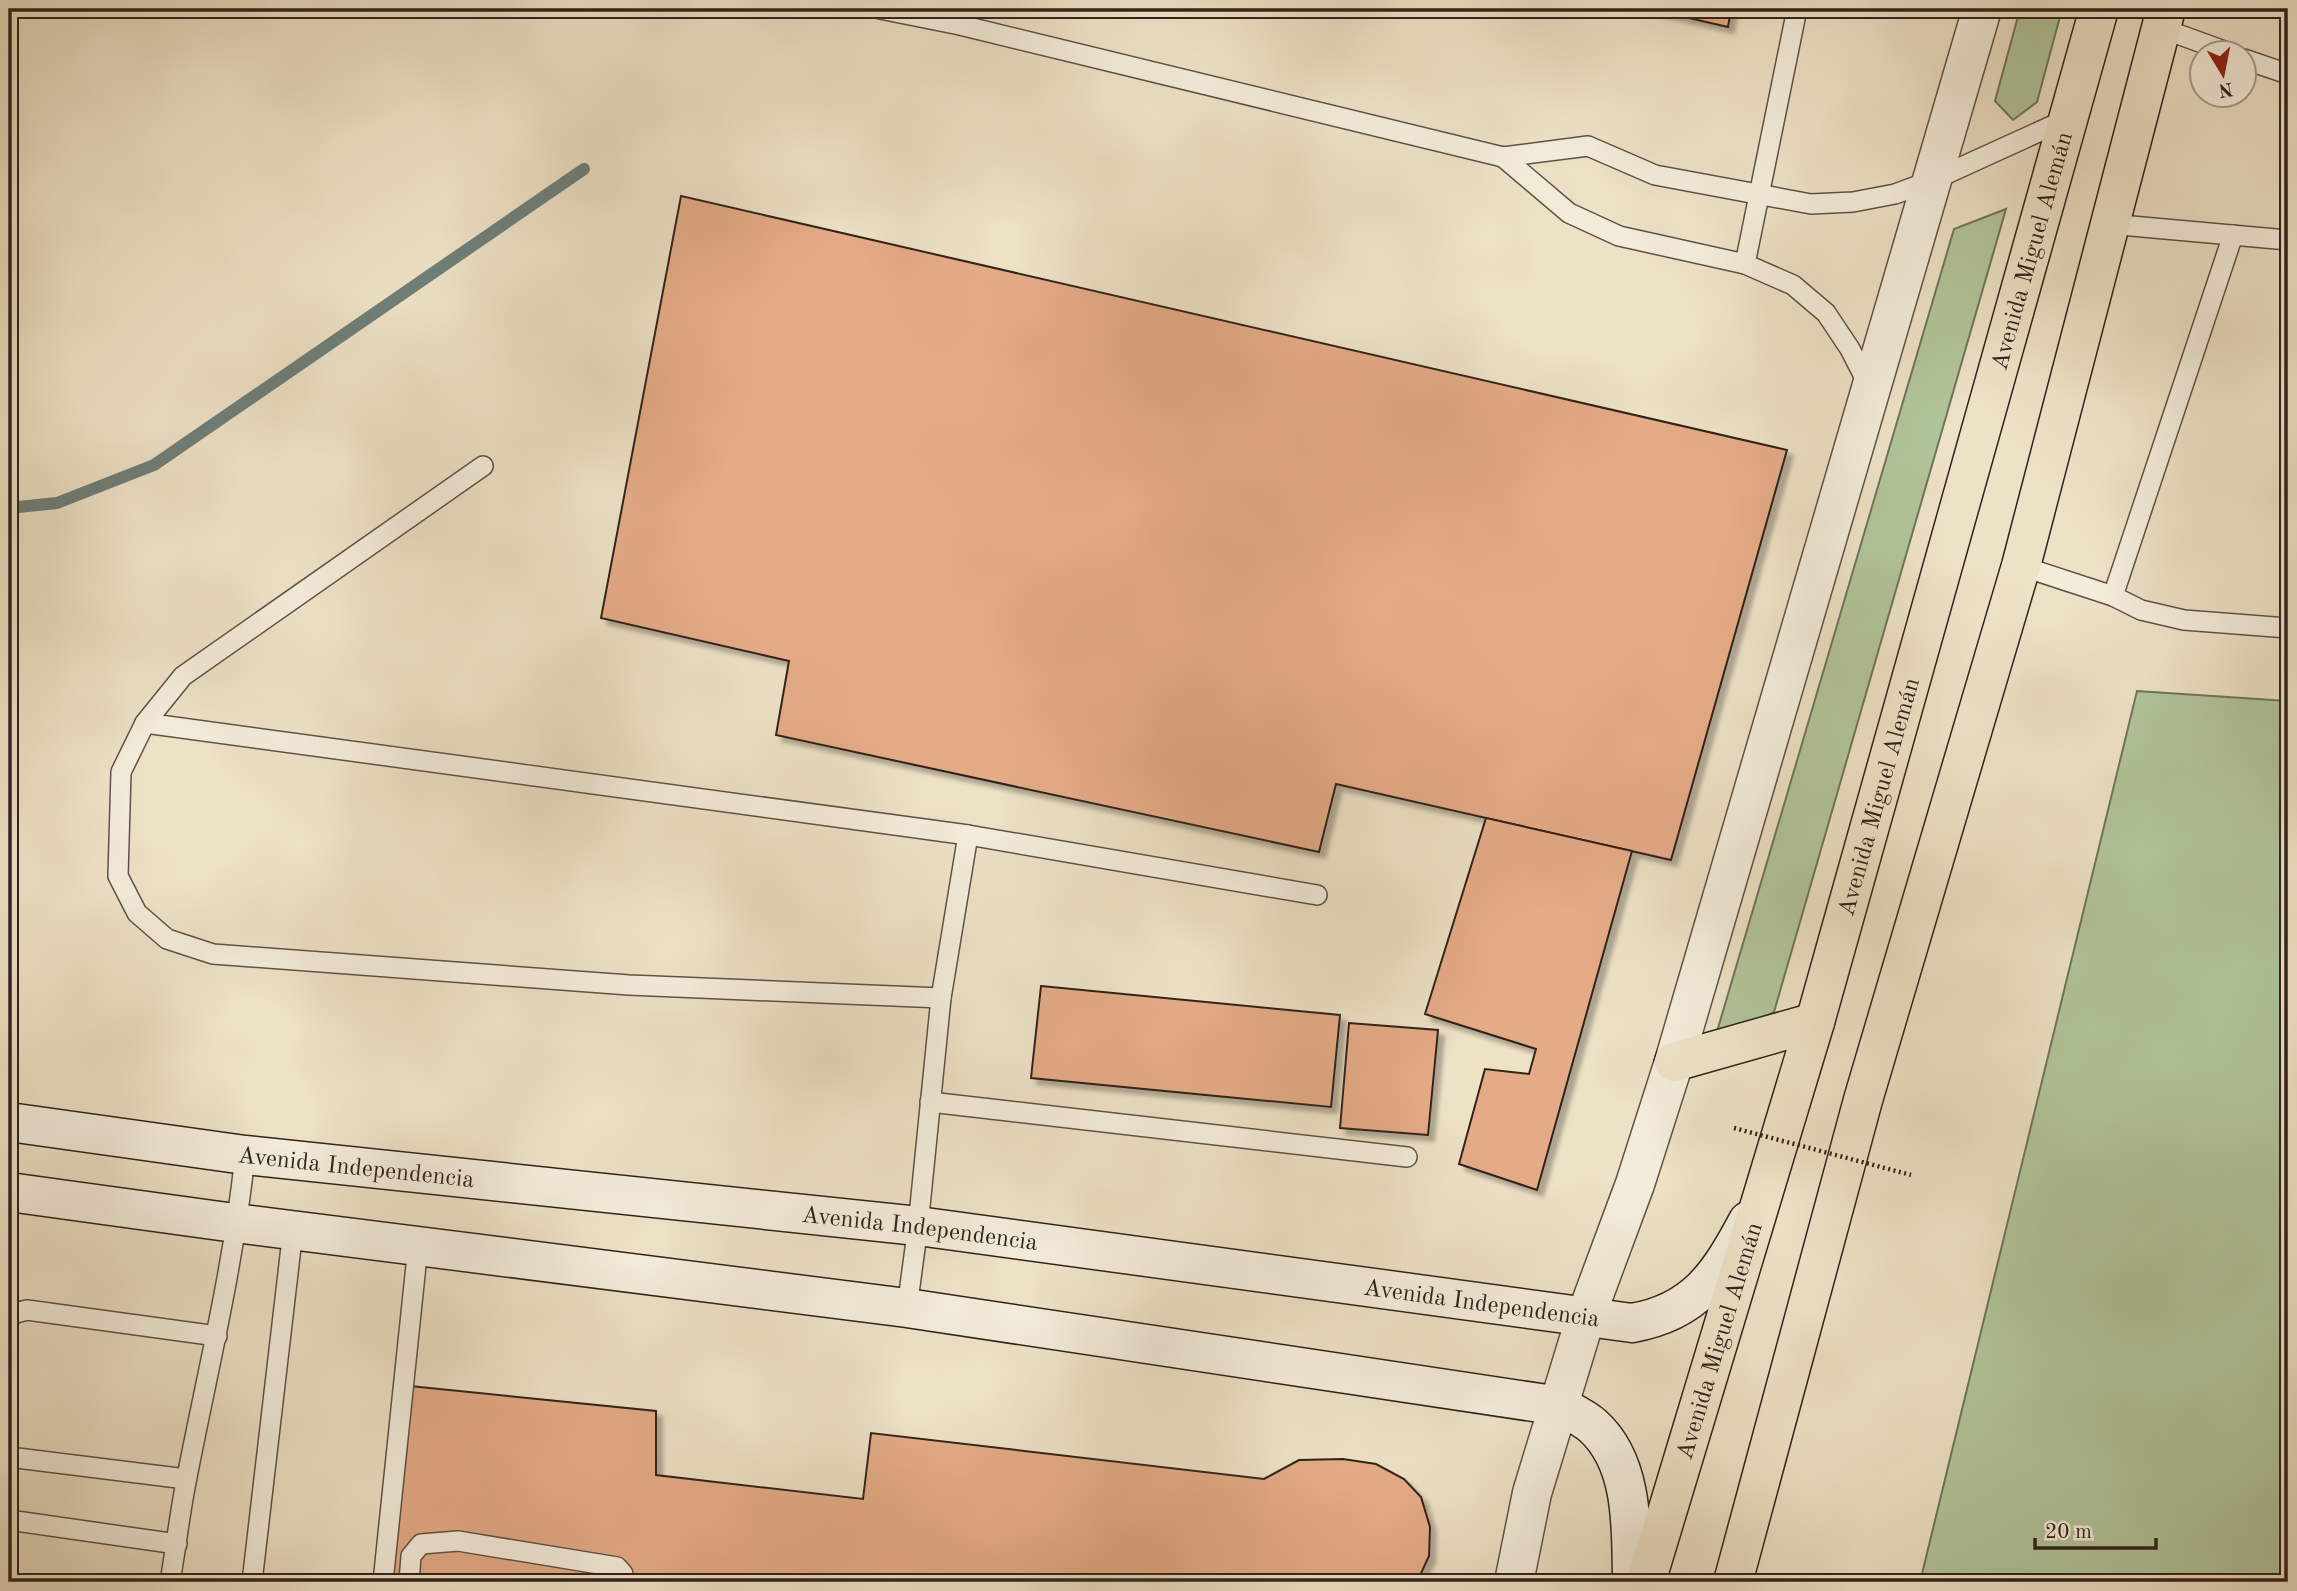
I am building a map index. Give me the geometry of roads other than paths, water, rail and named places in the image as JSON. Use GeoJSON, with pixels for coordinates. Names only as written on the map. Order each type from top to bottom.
{"type":"FeatureCollection","features":[{"type":"Feature","properties":{"kind":"highway","name":"Avenida Miguel Alemán"},"geometry":{"type":"LineString","coordinates":[[1646,1582],[1815,1022],[2099,9]]}},
{"type":"Feature","properties":{"kind":"highway"},"geometry":{"type":"LineString","coordinates":[[1734,1582],[1863,1100],[2021,566],[2163,18]]}},
{"type":"Feature","properties":{"kind":"highway"},"geometry":{"type":"LineString","coordinates":[[1674,1062],[1815,1022]]}},
{"type":"Feature","properties":{"kind":"street"},"geometry":{"type":"LineString","coordinates":[[1514,1582],[1532,1493],[1586,1316],[1635,1184],[1674,1062],[1982,9]]}},
{"type":"Feature","properties":{"kind":"street","name":"Avenida Independencia"},"geometry":{"type":"LineString","coordinates":[[9,1122],[245,1155],[918,1226],[1632,1323],[1653,1320],[1690,1302],[1711,1280],[1731,1252],[1765,1188]]}},
{"type":"Feature","properties":{"kind":"street"},"geometry":{"type":"LineString","coordinates":[[9,1192],[907,1308],[1560,1406],[1592,1425],[1612,1448],[1623,1478],[1630,1522],[1632,1582]]}},
{"type":"Feature","properties":{"kind":"lane"},"geometry":{"type":"LineString","coordinates":[[880,9],[962,17],[1503,157],[1588,146],[1656,175],[1811,204],[1853,202],[1895,194],[1933,180],[2068,118]]}},
{"type":"Feature","properties":{"kind":"lane"},"geometry":{"type":"LineString","coordinates":[[1745,264],[1797,9]]}},
{"type":"Feature","properties":{"kind":"lane"},"geometry":{"type":"LineString","coordinates":[[2163,18],[2201,38]]}},
{"type":"Feature","properties":{"kind":"lane"},"geometry":{"type":"LineString","coordinates":[[2258,64],[2288,74]]}},
{"type":"Feature","properties":{"kind":"lane"},"geometry":{"type":"LineString","coordinates":[[1503,157],[1569,213],[1619,236],[1745,264],[1793,285],[1826,313],[1850,349],[1871,390]]}},
{"type":"Feature","properties":{"kind":"lane"},"geometry":{"type":"LineString","coordinates":[[2109,224],[2288,240]]}},
{"type":"Feature","properties":{"kind":"lane"},"geometry":{"type":"LineString","coordinates":[[2113,596],[2233,235]]}},
{"type":"Feature","properties":{"kind":"lane"},"geometry":{"type":"LineString","coordinates":[[483,466],[183,676],[145,723],[121,772],[118,876],[137,913],[167,939],[213,954],[629,985],[941,998]]}},
{"type":"Feature","properties":{"kind":"lane"},"geometry":{"type":"LineString","coordinates":[[2021,566],[2113,596],[2141,610],[2184,620],[2288,628]]}},
{"type":"Feature","properties":{"kind":"lane"},"geometry":{"type":"LineString","coordinates":[[145,723],[968,835],[1317,895]]}},
{"type":"Feature","properties":{"kind":"lane"},"geometry":{"type":"LineString","coordinates":[[907,1308],[941,998],[968,835]]}},
{"type":"Feature","properties":{"kind":"lane"},"geometry":{"type":"LineString","coordinates":[[930,1102],[1406,1157]]}},
{"type":"Feature","properties":{"kind":"lane"},"geometry":{"type":"LineString","coordinates":[[170,1582],[186,1479],[238,1222],[245,1155]]}},
{"type":"Feature","properties":{"kind":"lane"},"geometry":{"type":"LineString","coordinates":[[252,1582],[293,1230]]}},
{"type":"Feature","properties":{"kind":"lane"},"geometry":{"type":"LineString","coordinates":[[383,1582],[418,1246]]}},
{"type":"Feature","properties":{"kind":"lane"},"geometry":{"type":"LineString","coordinates":[[9,1320],[12,1314],[27,1310],[217,1336]]}},
{"type":"Feature","properties":{"kind":"lane"},"geometry":{"type":"LineString","coordinates":[[9,1457],[186,1479]]}},
{"type":"Feature","properties":{"kind":"lane"},"geometry":{"type":"LineString","coordinates":[[9,1520],[177,1544]]}},
{"type":"Feature","properties":{"kind":"lane"},"geometry":{"type":"LineString","coordinates":[[409,1582],[411,1556],[421,1544],[458,1541],[617,1567],[623,1574],[624,1582]]}},
{"type":"Feature","properties":{"kind":"waterway"},"geometry":{"type":"LineString","coordinates":[[9,508],[57,503],[154,465],[584,169]]}}]}
